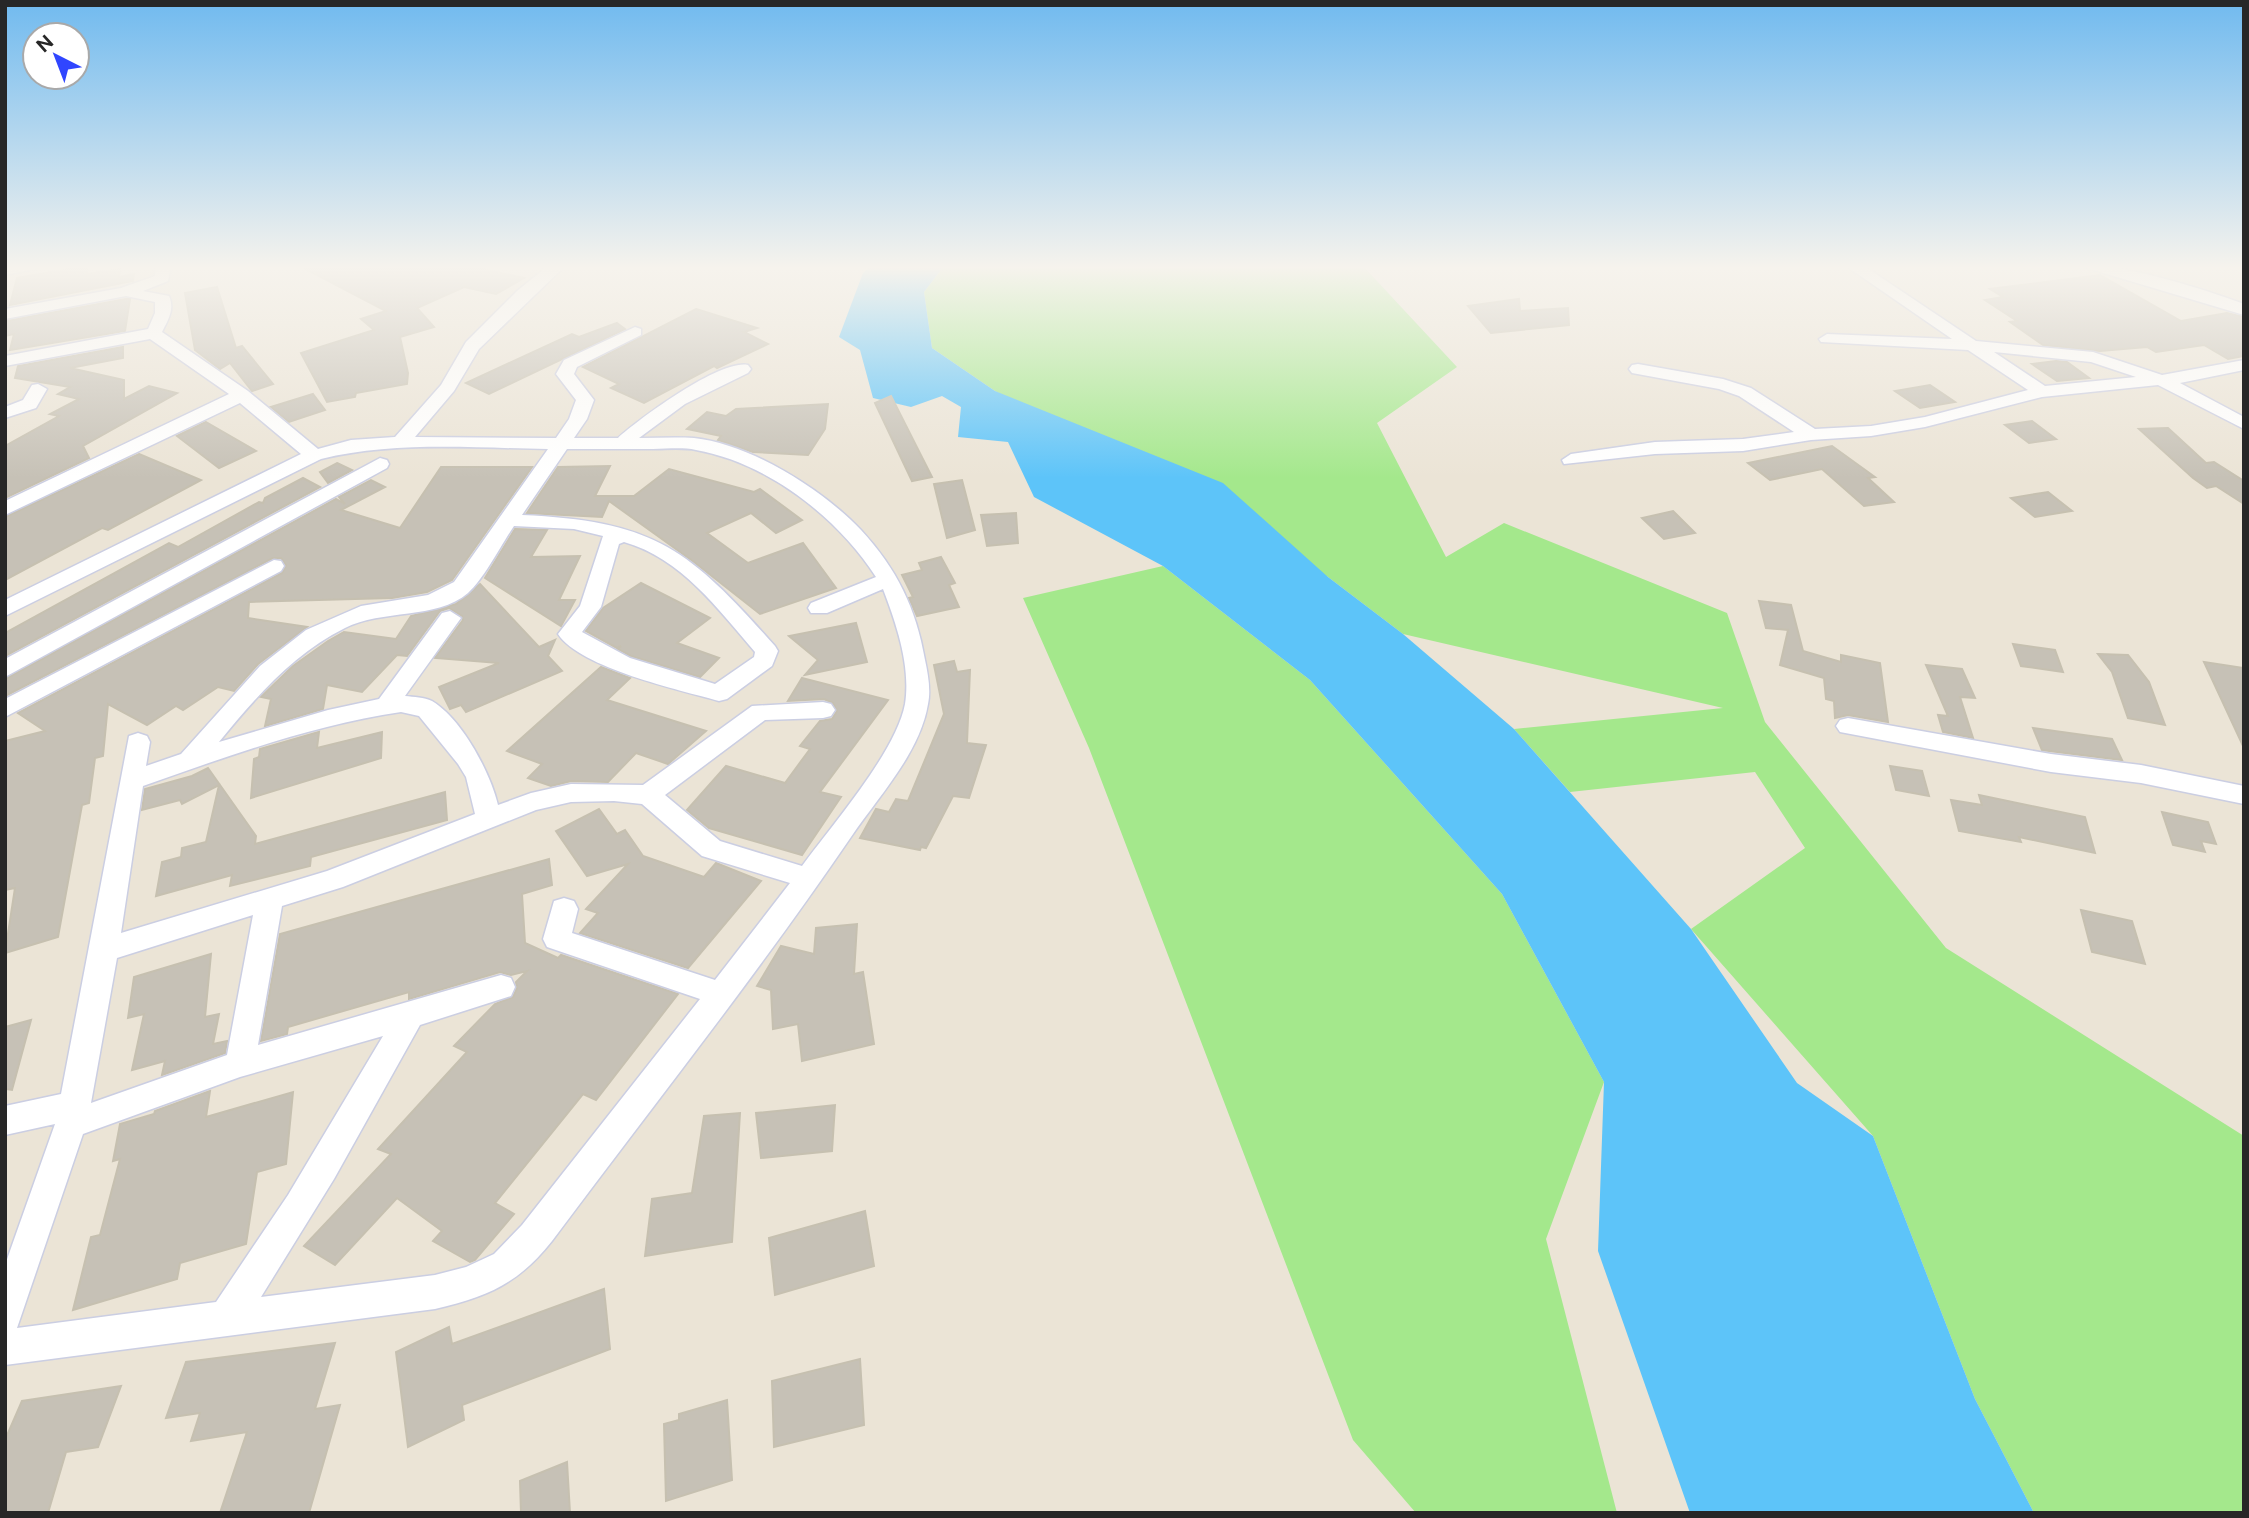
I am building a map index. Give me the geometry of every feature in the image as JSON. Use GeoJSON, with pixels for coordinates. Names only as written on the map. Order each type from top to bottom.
{"type":"FeatureCollection","features":[{"type":"Feature","properties":{"kind":"street"},"geometry":{"type":"LineString","coordinates":[[5,361],[134,337]]}},
{"type":"Feature","properties":{"kind":"street"},"geometry":{"type":"LineString","coordinates":[[157,337],[163,344],[242,395],[314,455]]}},
{"type":"Feature","properties":{"kind":"street"},"geometry":{"type":"LineString","coordinates":[[400,442],[447,387],[472,346],[481,337]]}},
{"type":"Feature","properties":{"kind":"street"},"geometry":{"type":"LineString","coordinates":[[190,761],[253,683],[273,664],[338,623],[370,611],[440,599],[462,587],[558,444],[578,419],[585,400],[565,373],[570,364],[625,337]]}},
{"type":"Feature","properties":{"kind":"street"},"geometry":{"type":"LineString","coordinates":[[1958,337],[2042,392]]}},
{"type":"Feature","properties":{"kind":"street"},"geometry":{"type":"LineString","coordinates":[[1827,339],[1970,345],[2093,357],[2161,380],[2244,424]]}},
{"type":"Feature","properties":{"kind":"street"},"geometry":{"type":"LineString","coordinates":[[1572,460],[1655,449],[1744,445],[1871,430],[1925,422],[2042,392],[2161,380],[2244,365]]}},
{"type":"Feature","properties":{"kind":"street"},"geometry":{"type":"LineString","coordinates":[[623,443],[666,408],[742,369]]}},
{"type":"Feature","properties":{"kind":"street"},"geometry":{"type":"LineString","coordinates":[[1638,369],[1723,384],[1745,392],[1811,435]]}},
{"type":"Feature","properties":{"kind":"street"},"geometry":{"type":"LineString","coordinates":[[5,413],[30,404],[38,389]]}},
{"type":"Feature","properties":{"kind":"street"},"geometry":{"type":"LineString","coordinates":[[5,509],[242,395]]}},
{"type":"Feature","properties":{"kind":"street"},"geometry":{"type":"LineString","coordinates":[[5,609],[314,455],[351,446],[400,442],[696,444],[725,451],[781,474],[850,530],[889,579],[908,624],[915,652],[916,705],[907,729],[878,780],[809,878],[512,1261],[472,1283],[435,1292],[5,1347]]}},
{"type":"Feature","properties":{"kind":"street"},"geometry":{"type":"LineString","coordinates":[[5,669],[380,464]]}},
{"type":"Feature","properties":{"kind":"street"},"geometry":{"type":"LineString","coordinates":[[507,520],[574,523],[642,538],[668,551],[720,598],[766,651],[764,661],[719,693]]}},
{"type":"Feature","properties":{"kind":"street"},"geometry":{"type":"LineString","coordinates":[[623,535],[610,540],[590,607],[569,634],[593,652],[611,660],[719,693],[760,712],[823,710]]}},
{"type":"Feature","properties":{"kind":"street"},"geometry":{"type":"LineString","coordinates":[[5,709],[274,566]]}},
{"type":"Feature","properties":{"kind":"street"},"geometry":{"type":"LineString","coordinates":[[819,608],[889,579]]}},
{"type":"Feature","properties":{"kind":"street"},"geometry":{"type":"LineString","coordinates":[[388,703],[450,618]]}},
{"type":"Feature","properties":{"kind":"street"},"geometry":{"type":"LineString","coordinates":[[133,780],[388,703],[411,702],[426,708],[475,771],[489,819]]}},
{"type":"Feature","properties":{"kind":"street"},"geometry":{"type":"LineString","coordinates":[[104,950],[270,900],[389,860],[531,802],[571,793],[648,795],[760,712]]}},
{"type":"Feature","properties":{"kind":"street"},"geometry":{"type":"LineString","coordinates":[[1848,726],[2051,763],[2141,774],[2244,795]]}},
{"type":"Feature","properties":{"kind":"street"},"geometry":{"type":"LineString","coordinates":[[5,1315],[73,1115],[104,950],[138,742]]}},
{"type":"Feature","properties":{"kind":"street"},"geometry":{"type":"LineString","coordinates":[[648,795],[711,849],[809,878]]}},
{"type":"Feature","properties":{"kind":"street"},"geometry":{"type":"LineString","coordinates":[[240,1064],[270,900]]}},
{"type":"Feature","properties":{"kind":"street"},"geometry":{"type":"LineString","coordinates":[[564,909],[557,939],[721,994]]}},
{"type":"Feature","properties":{"kind":"street"},"geometry":{"type":"LineString","coordinates":[[5,1121],[73,1115],[501,986]]}},
{"type":"Feature","properties":{"kind":"street"},"geometry":{"type":"LineString","coordinates":[[227,1317],[276,1247],[319,1178],[410,1015]]}},
{"type":"Feature","properties":{"kind":"green space"},"geometry":{"type":"Polygon","coordinates":[[[930,337],[1429,337],[1457,367],[1377,423],[1446,557],[1504,523],[1727,613],[1765,722],[1946,948],[2244,1136],[2244,1513],[2034,1513],[1975,1399],[1873,1136],[1691,929],[1805,848],[1755,772],[1570,792],[1514,729],[1723,708],[1403,634],[1328,577],[995,391],[932,348],[930,337]]]}},
{"type":"Feature","properties":{"kind":"green space"},"geometry":{"type":"Polygon","coordinates":[[[1163,566],[1310,680],[1502,894],[1604,1082],[1546,1239],[1617,1513],[1416,1513],[1353,1440],[1089,748],[1023,598],[1163,566]]]}},
{"type":"Feature","properties":{"kind":"water"},"geometry":{"type":"Polygon","coordinates":[[[839,337],[930,337],[932,348],[995,391],[1223,483],[1328,577],[1403,634],[1514,729],[1691,929],[1797,1083],[1873,1136],[1975,1399],[2034,1513],[1690,1513],[1598,1251],[1604,1082],[1502,894],[1310,680],[1163,566],[1034,497],[1008,442],[958,437],[961,407],[942,396],[911,407],[873,398],[860,350],[839,337]]]}},
{"type":"Feature","properties":{"kind":"building"},"geometry":{"type":"Polygon","coordinates":[[[13,337],[90,337],[10,350],[13,337]]]}},
{"type":"Feature","properties":{"kind":"building"},"geometry":{"type":"Polygon","coordinates":[[[193,337],[233,337],[236,348],[242,346],[273,384],[252,391],[230,363],[220,369],[195,350],[193,337]]]}},
{"type":"Feature","properties":{"kind":"building"},"geometry":{"type":"Polygon","coordinates":[[[352,337],[401,337],[408,373],[407,384],[356,393],[355,397],[327,402],[301,353],[352,337]]]}},
{"type":"Feature","properties":{"kind":"building"},"geometry":{"type":"Polygon","coordinates":[[[566,337],[609,337],[489,394],[466,383],[566,337]]]}},
{"type":"Feature","properties":{"kind":"building"},"geometry":{"type":"Polygon","coordinates":[[[642,337],[754,337],[768,344],[717,368],[714,366],[644,403],[611,388],[619,384],[583,367],[642,337]]]}},
{"type":"Feature","properties":{"kind":"building"},"geometry":{"type":"Polygon","coordinates":[[[2031,337],[2244,337],[2244,356],[2228,359],[2204,345],[2156,352],[2147,347],[2100,351],[2043,345],[2031,337]]]}},
{"type":"Feature","properties":{"kind":"building"},"geometry":{"type":"Polygon","coordinates":[[[123,347],[123,358],[70,368],[124,380],[124,399],[149,386],[177,393],[83,446],[89,458],[5,498],[5,446],[59,416],[50,414],[79,399],[58,394],[70,387],[15,378],[18,366],[123,347]]]}},
{"type":"Feature","properties":{"kind":"building"},"geometry":{"type":"Polygon","coordinates":[[[2067,362],[2089,378],[2057,381],[2032,364],[2067,362]]]}},
{"type":"Feature","properties":{"kind":"building"},"geometry":{"type":"Polygon","coordinates":[[[1930,385],[1955,402],[1920,408],[1895,391],[1930,385]]]}},
{"type":"Feature","properties":{"kind":"building"},"geometry":{"type":"Polygon","coordinates":[[[313,394],[325,410],[289,422],[271,407],[313,394]]]}},
{"type":"Feature","properties":{"kind":"building"},"geometry":{"type":"Polygon","coordinates":[[[891,396],[932,477],[912,481],[875,403],[891,396]]]}},
{"type":"Feature","properties":{"kind":"building"},"geometry":{"type":"Polygon","coordinates":[[[828,404],[825,429],[808,455],[753,452],[718,440],[721,436],[687,429],[707,412],[726,416],[736,409],[828,404]]]}},
{"type":"Feature","properties":{"kind":"building"},"geometry":{"type":"Polygon","coordinates":[[[2032,421],[2056,439],[2029,443],[2005,425],[2032,421]]]}},
{"type":"Feature","properties":{"kind":"building"},"geometry":{"type":"Polygon","coordinates":[[[206,422],[256,451],[219,468],[177,436],[206,422]]]}},
{"type":"Feature","properties":{"kind":"building"},"geometry":{"type":"Polygon","coordinates":[[[2168,428],[2206,463],[2214,462],[2244,481],[2244,504],[2216,486],[2207,488],[2193,478],[2139,429],[2168,428]]]}},
{"type":"Feature","properties":{"kind":"building"},"geometry":{"type":"Polygon","coordinates":[[[1832,446],[1875,477],[1868,478],[1894,502],[1864,506],[1822,469],[1770,480],[1748,463],[1832,446]]]}},
{"type":"Feature","properties":{"kind":"building"},"geometry":{"type":"Polygon","coordinates":[[[139,454],[201,480],[108,530],[102,528],[5,580],[5,517],[139,454]]]}},
{"type":"Feature","properties":{"kind":"building"},"geometry":{"type":"Polygon","coordinates":[[[337,463],[352,470],[328,483],[320,472],[337,463]]]}},
{"type":"Feature","properties":{"kind":"building"},"geometry":{"type":"Polygon","coordinates":[[[610,466],[595,496],[634,496],[669,469],[754,492],[760,489],[802,520],[776,533],[751,513],[707,533],[748,563],[803,543],[836,588],[760,614],[609,501],[602,517],[527,513],[558,467],[610,466]]]}},
{"type":"Feature","properties":{"kind":"building"},"geometry":{"type":"Polygon","coordinates":[[[441,467],[532,467],[452,580],[427,592],[392,598],[249,602],[248,618],[307,627],[258,664],[234,691],[218,687],[183,710],[176,706],[147,725],[108,704],[103,756],[95,758],[89,803],[82,805],[58,937],[5,953],[15,888],[5,890],[5,741],[45,731],[18,713],[282,573],[286,565],[281,558],[273,558],[5,696],[5,679],[336,499],[345,504],[339,497],[371,480],[385,487],[341,510],[400,528],[441,467]]]}},
{"type":"Feature","properties":{"kind":"building"},"geometry":{"type":"Polygon","coordinates":[[[303,478],[320,487],[5,656],[5,633],[169,543],[178,547],[259,502],[263,503],[265,498],[303,478]]]}},
{"type":"Feature","properties":{"kind":"building"},"geometry":{"type":"Polygon","coordinates":[[[962,480],[975,530],[947,538],[934,484],[962,480]]]}},
{"type":"Feature","properties":{"kind":"building"},"geometry":{"type":"Polygon","coordinates":[[[2048,492],[2072,511],[2035,517],[2011,498],[2048,492]]]}},
{"type":"Feature","properties":{"kind":"building"},"geometry":{"type":"Polygon","coordinates":[[[1673,511],[1695,533],[1664,539],[1642,518],[1673,511]]]}},
{"type":"Feature","properties":{"kind":"building"},"geometry":{"type":"Polygon","coordinates":[[[1016,513],[1018,543],[987,546],[981,515],[1016,513]]]}},
{"type":"Feature","properties":{"kind":"building"},"geometry":{"type":"Polygon","coordinates":[[[515,529],[547,530],[531,557],[580,556],[559,600],[575,600],[561,626],[485,578],[515,529]]]}},
{"type":"Feature","properties":{"kind":"building"},"geometry":{"type":"Polygon","coordinates":[[[941,557],[955,583],[949,585],[959,607],[917,616],[909,598],[913,597],[902,575],[922,570],[919,563],[941,557]]]}},
{"type":"Feature","properties":{"kind":"building"},"geometry":{"type":"Polygon","coordinates":[[[641,583],[710,618],[677,643],[719,658],[700,677],[631,656],[618,649],[621,646],[617,648],[586,631],[603,608],[641,583]]]}},
{"type":"Feature","properties":{"kind":"building"},"geometry":{"type":"Polygon","coordinates":[[[480,584],[539,647],[555,640],[548,656],[562,671],[466,712],[461,705],[450,709],[439,687],[499,663],[435,658],[463,620],[462,616],[449,608],[440,611],[407,656],[397,655],[362,692],[327,685],[323,709],[265,726],[271,699],[261,697],[293,666],[328,641],[344,632],[396,639],[411,616],[456,604],[480,584]]]}},
{"type":"Feature","properties":{"kind":"building"},"geometry":{"type":"Polygon","coordinates":[[[1759,601],[1791,605],[1803,651],[1841,662],[1841,655],[1880,663],[1888,722],[1848,715],[1835,718],[1834,701],[1826,699],[1824,678],[1780,665],[1788,630],[1766,628],[1759,601]]]}},
{"type":"Feature","properties":{"kind":"building"},"geometry":{"type":"Polygon","coordinates":[[[856,623],[867,662],[805,675],[818,660],[789,636],[856,623]]]}},
{"type":"Feature","properties":{"kind":"building"},"geometry":{"type":"Polygon","coordinates":[[[2013,644],[2055,650],[2063,672],[2021,666],[2013,644]]]}},
{"type":"Feature","properties":{"kind":"building"},"geometry":{"type":"Polygon","coordinates":[[[2098,654],[2128,655],[2149,682],[2165,725],[2128,718],[2112,672],[2098,654]]]}},
{"type":"Feature","properties":{"kind":"building"},"geometry":{"type":"Polygon","coordinates":[[[954,661],[957,672],[970,670],[967,743],[986,745],[969,798],[953,796],[926,848],[921,847],[920,850],[860,838],[876,809],[889,812],[896,799],[908,801],[944,714],[934,665],[954,661]]]}},
{"type":"Feature","properties":{"kind":"building"},"geometry":{"type":"Polygon","coordinates":[[[2204,662],[2244,668],[2244,748],[2204,662]]]}},
{"type":"Feature","properties":{"kind":"building"},"geometry":{"type":"Polygon","coordinates":[[[1926,665],[1962,669],[1975,698],[1960,697],[1973,738],[1943,732],[1938,715],[1948,716],[1926,665]]]}},
{"type":"Feature","properties":{"kind":"building"},"geometry":{"type":"Polygon","coordinates":[[[601,667],[630,678],[607,700],[706,731],[668,764],[636,753],[608,782],[571,781],[551,786],[528,778],[542,764],[507,751],[601,667]]]}},
{"type":"Feature","properties":{"kind":"building"},"geometry":{"type":"Polygon","coordinates":[[[802,678],[888,700],[820,792],[841,797],[802,855],[709,828],[687,810],[726,766],[785,783],[810,749],[800,746],[820,721],[832,719],[837,711],[833,703],[824,699],[788,701],[802,678]]]}},
{"type":"Feature","properties":{"kind":"building"},"geometry":{"type":"Polygon","coordinates":[[[2033,728],[2112,739],[2122,760],[2042,750],[2033,728]]]}},
{"type":"Feature","properties":{"kind":"building"},"geometry":{"type":"Polygon","coordinates":[[[319,732],[317,748],[382,732],[381,758],[251,798],[254,759],[259,757],[260,749],[319,732]]]}},
{"type":"Feature","properties":{"kind":"building"},"geometry":{"type":"Polygon","coordinates":[[[1890,766],[1922,771],[1929,796],[1896,790],[1890,766]]]}},
{"type":"Feature","properties":{"kind":"building"},"geometry":{"type":"Polygon","coordinates":[[[208,768],[256,836],[255,844],[445,792],[447,820],[311,857],[310,866],[230,886],[232,875],[156,896],[162,862],[181,857],[182,848],[206,842],[219,785],[182,804],[180,800],[142,810],[145,789],[192,776],[208,768]]]}},
{"type":"Feature","properties":{"kind":"building"},"geometry":{"type":"Polygon","coordinates":[[[1979,795],[2085,817],[2095,853],[2019,837],[2021,842],[1959,831],[1951,800],[1982,805],[1979,795]]]}},
{"type":"Feature","properties":{"kind":"building"},"geometry":{"type":"Polygon","coordinates":[[[599,809],[617,834],[625,830],[643,856],[704,877],[716,863],[761,881],[688,968],[580,933],[598,913],[586,909],[628,864],[587,876],[556,831],[599,809]]]}},
{"type":"Feature","properties":{"kind":"building"},"geometry":{"type":"Polygon","coordinates":[[[2162,812],[2208,822],[2216,844],[2201,841],[2205,852],[2173,845],[2162,812]]]}},
{"type":"Feature","properties":{"kind":"building"},"geometry":{"type":"Polygon","coordinates":[[[549,859],[552,885],[522,894],[525,943],[558,958],[561,955],[678,994],[596,1100],[583,1094],[495,1203],[514,1214],[475,1260],[470,1262],[433,1241],[442,1231],[397,1198],[335,1265],[304,1246],[391,1154],[378,1149],[467,1052],[454,1046],[495,1004],[513,997],[517,988],[516,982],[527,971],[511,975],[500,972],[409,999],[409,992],[288,1027],[287,1034],[261,1041],[280,934],[549,859]]]}},
{"type":"Feature","properties":{"kind":"building"},"geometry":{"type":"Polygon","coordinates":[[[2081,910],[2132,921],[2145,964],[2092,952],[2081,910]]]}},
{"type":"Feature","properties":{"kind":"building"},"geometry":{"type":"Polygon","coordinates":[[[857,924],[854,974],[863,972],[874,1044],[802,1061],[798,1024],[773,1029],[771,990],[757,986],[781,946],[814,954],[816,928],[857,924]]]}},
{"type":"Feature","properties":{"kind":"building"},"geometry":{"type":"Polygon","coordinates":[[[211,954],[205,1017],[219,1014],[213,1044],[227,1041],[225,1053],[162,1075],[165,1061],[132,1070],[144,1014],[128,1018],[134,977],[211,954]]]}},
{"type":"Feature","properties":{"kind":"building"},"geometry":{"type":"Polygon","coordinates":[[[31,1020],[12,1090],[5,1089],[5,1027],[31,1020]]]}},
{"type":"Feature","properties":{"kind":"building"},"geometry":{"type":"Polygon","coordinates":[[[210,1091],[206,1117],[293,1092],[286,1164],[257,1172],[246,1244],[180,1263],[177,1279],[73,1310],[91,1237],[100,1235],[120,1159],[113,1161],[120,1124],[154,1114],[155,1111],[210,1091]]]}},
{"type":"Feature","properties":{"kind":"building"},"geometry":{"type":"Polygon","coordinates":[[[835,1105],[832,1151],[761,1158],[756,1113],[835,1105]]]}},
{"type":"Feature","properties":{"kind":"building"},"geometry":{"type":"Polygon","coordinates":[[[740,1113],[732,1242],[645,1256],[652,1199],[692,1193],[704,1116],[740,1113]]]}},
{"type":"Feature","properties":{"kind":"building"},"geometry":{"type":"Polygon","coordinates":[[[865,1211],[874,1266],[775,1295],[769,1238],[865,1211]]]}},
{"type":"Feature","properties":{"kind":"building"},"geometry":{"type":"Polygon","coordinates":[[[604,1289],[610,1349],[462,1405],[464,1420],[408,1447],[396,1352],[449,1327],[452,1344],[604,1289]]]}},
{"type":"Feature","properties":{"kind":"building"},"geometry":{"type":"Polygon","coordinates":[[[335,1343],[315,1409],[340,1405],[309,1513],[220,1513],[247,1432],[191,1441],[200,1413],[166,1418],[186,1362],[335,1343]]]}},
{"type":"Feature","properties":{"kind":"building"},"geometry":{"type":"Polygon","coordinates":[[[860,1359],[864,1425],[774,1447],[772,1381],[860,1359]]]}},
{"type":"Feature","properties":{"kind":"building"},"geometry":{"type":"Polygon","coordinates":[[[121,1386],[98,1447],[66,1452],[48,1513],[5,1513],[5,1440],[22,1401],[121,1386]]]}},
{"type":"Feature","properties":{"kind":"building"},"geometry":{"type":"Polygon","coordinates":[[[727,1400],[732,1480],[666,1501],[664,1424],[679,1420],[679,1414],[727,1400]]]}},
{"type":"Feature","properties":{"kind":"building"},"geometry":{"type":"Polygon","coordinates":[[[567,1462],[570,1513],[521,1513],[520,1481],[567,1462]]]}}]}
